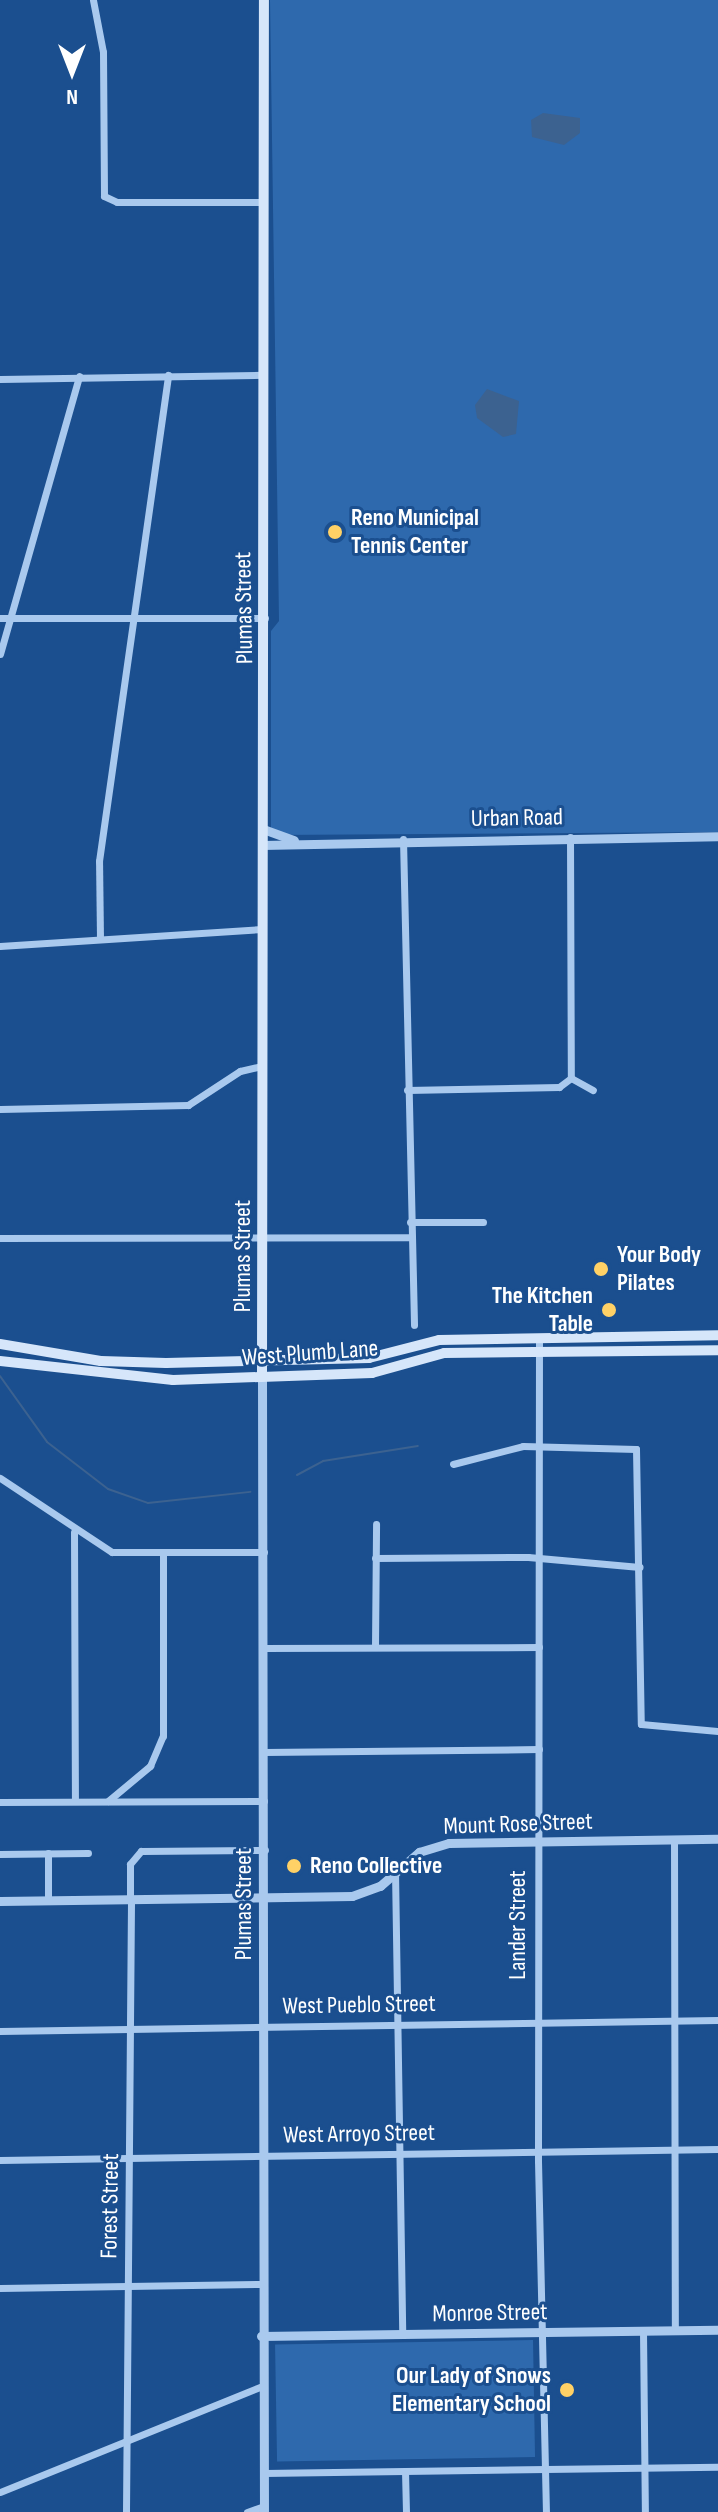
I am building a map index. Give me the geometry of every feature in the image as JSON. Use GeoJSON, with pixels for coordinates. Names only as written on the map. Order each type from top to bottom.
{"type":"FeatureCollection","features":[{"type":"Feature","properties":{"kind":"main road","name":"Plumas Street"},"geometry":{"type":"LineString","coordinates":[[262,1377],[264,0]]}},
{"type":"Feature","properties":{"kind":"main road","name":"West Plumb Lane"},"geometry":{"type":"LineString","coordinates":[[0,1344],[120,1363],[369,1358],[430,1341],[718,1335]]}},
{"type":"Feature","properties":{"kind":"main road","name":"West Plumb Lane"},"geometry":{"type":"LineString","coordinates":[[0,1361],[118,1379],[262,1377],[372,1373],[444,1353],[718,1350]]}},
{"type":"Feature","properties":{"kind":"street"},"geometry":{"type":"LineString","coordinates":[[93,0],[103,52],[104,196],[263,202]]}},
{"type":"Feature","properties":{"kind":"street"},"geometry":{"type":"LineString","coordinates":[[100,939],[99,861],[168,375]]}},
{"type":"Feature","properties":{"kind":"street"},"geometry":{"type":"LineString","coordinates":[[0,379],[263,375]]}},
{"type":"Feature","properties":{"kind":"street"},"geometry":{"type":"LineString","coordinates":[[0,654],[79,376]]}},
{"type":"Feature","properties":{"kind":"street"},"geometry":{"type":"LineString","coordinates":[[0,618],[265,618]]}},
{"type":"Feature","properties":{"kind":"street","name":"Urban Road"},"geometry":{"type":"LineString","coordinates":[[263,829],[317,842]]}},
{"type":"Feature","properties":{"kind":"street","name":"Urban Road"},"geometry":{"type":"LineString","coordinates":[[262,845],[403,839],[718,836]]}},
{"type":"Feature","properties":{"kind":"street"},"geometry":{"type":"LineString","coordinates":[[570,837],[571,1078]]}},
{"type":"Feature","properties":{"kind":"street"},"geometry":{"type":"LineString","coordinates":[[403,839],[414,1325]]}},
{"type":"Feature","properties":{"kind":"street"},"geometry":{"type":"LineString","coordinates":[[0,946],[262,929]]}},
{"type":"Feature","properties":{"kind":"street"},"geometry":{"type":"LineString","coordinates":[[0,1109],[188,1105],[240,1071],[261,1066]]}},
{"type":"Feature","properties":{"kind":"street"},"geometry":{"type":"LineString","coordinates":[[571,1078],[593,1090]]}},
{"type":"Feature","properties":{"kind":"street"},"geometry":{"type":"LineString","coordinates":[[407,1090],[559,1087],[571,1078]]}},
{"type":"Feature","properties":{"kind":"street"},"geometry":{"type":"LineString","coordinates":[[410,1222],[483,1222]]}},
{"type":"Feature","properties":{"kind":"street"},"geometry":{"type":"LineString","coordinates":[[0,1238],[410,1237]]}},
{"type":"Feature","properties":{"kind":"street","name":"Lander Street"},"geometry":{"type":"LineString","coordinates":[[539,1338],[538,2152],[546,2512]]}},
{"type":"Feature","properties":{"kind":"street","name":"Plumas Street"},"geometry":{"type":"LineString","coordinates":[[262,1377],[265,1898],[261,2336],[264,2509]]}},
{"type":"Feature","properties":{"kind":"street"},"geometry":{"type":"LineString","coordinates":[[453,1464],[539,1445],[636,1449],[641,1724],[653,1731],[718,1731]]}},
{"type":"Feature","properties":{"kind":"street"},"geometry":{"type":"LineString","coordinates":[[0,1478],[74,1532],[112,1552],[264,1552]]}},
{"type":"Feature","properties":{"kind":"street"},"geometry":{"type":"LineString","coordinates":[[375,1647],[376,1524]]}},
{"type":"Feature","properties":{"kind":"street"},"geometry":{"type":"LineString","coordinates":[[74,1532],[75,1801]]}},
{"type":"Feature","properties":{"kind":"street"},"geometry":{"type":"LineString","coordinates":[[108,1801],[150,1766],[163,1736],[163,1553]]}},
{"type":"Feature","properties":{"kind":"street"},"geometry":{"type":"LineString","coordinates":[[375,1558],[539,1558],[640,1567]]}},
{"type":"Feature","properties":{"kind":"street"},"geometry":{"type":"LineString","coordinates":[[264,1648],[539,1647]]}},
{"type":"Feature","properties":{"kind":"street"},"geometry":{"type":"LineString","coordinates":[[264,1752],[539,1749]]}},
{"type":"Feature","properties":{"kind":"street"},"geometry":{"type":"LineString","coordinates":[[0,1802],[264,1801]]}},
{"type":"Feature","properties":{"kind":"street","name":"Mount Rose Street"},"geometry":{"type":"LineString","coordinates":[[0,1901],[360,1895],[437,1845],[718,1839]]}},
{"type":"Feature","properties":{"kind":"street"},"geometry":{"type":"LineString","coordinates":[[674,1840],[672,2150],[675,2331]]}},
{"type":"Feature","properties":{"kind":"street","name":"Forest Street"},"geometry":{"type":"LineString","coordinates":[[126,2512],[126,2286],[131,2158],[130,1864],[141,1851],[265,1850]]}},
{"type":"Feature","properties":{"kind":"street"},"geometry":{"type":"LineString","coordinates":[[48,1853],[48,1901]]}},
{"type":"Feature","properties":{"kind":"street"},"geometry":{"type":"LineString","coordinates":[[0,1854],[88,1853]]}},
{"type":"Feature","properties":{"kind":"street"},"geometry":{"type":"LineString","coordinates":[[395,1871],[400,2025],[402,2334]]}},
{"type":"Feature","properties":{"kind":"street","name":"West Pueblo Street"},"geometry":{"type":"LineString","coordinates":[[0,2031],[718,2020]]}},
{"type":"Feature","properties":{"kind":"street","name":"West Arroyo Street"},"geometry":{"type":"LineString","coordinates":[[0,2160],[718,2149]]}},
{"type":"Feature","properties":{"kind":"street"},"geometry":{"type":"LineString","coordinates":[[0,2288],[261,2284]]}},
{"type":"Feature","properties":{"kind":"street","name":"Monroe Street"},"geometry":{"type":"LineString","coordinates":[[261,2336],[718,2330]]}},
{"type":"Feature","properties":{"kind":"street"},"geometry":{"type":"LineString","coordinates":[[643,2331],[645,2512]]}},
{"type":"Feature","properties":{"kind":"street"},"geometry":{"type":"LineString","coordinates":[[0,2492],[262,2386]]}},
{"type":"Feature","properties":{"kind":"street"},"geometry":{"type":"LineString","coordinates":[[264,2473],[718,2467]]}},
{"type":"Feature","properties":{"kind":"street"},"geometry":{"type":"LineString","coordinates":[[405,2471],[406,2512]]}},
{"type":"Feature","properties":{"kind":"street"},"geometry":{"type":"LineString","coordinates":[[247,2512],[264,2509]]}},
{"type":"Feature","properties":{"kind":"shaded area"},"geometry":{"type":"Polygon","coordinates":[[[270,0],[718,0],[718,832],[271,835],[271,631],[279,621],[270,0]]]}},
{"type":"Feature","properties":{"kind":"shaded area"},"geometry":{"type":"Polygon","coordinates":[[[543,113],[580,118],[580,133],[564,145],[532,137],[531,120],[543,113]]]}},
{"type":"Feature","properties":{"kind":"shaded area"},"geometry":{"type":"Polygon","coordinates":[[[487,389],[519,401],[516,434],[503,437],[477,418],[475,405],[487,389]]]}},
{"type":"Feature","properties":{"kind":"shaded area"},"geometry":{"type":"Polygon","coordinates":[[[533,2340],[535,2457],[277,2461],[275,2345],[533,2340]]]}},
{"type":"Feature","properties":{"kind":"waterway"},"geometry":{"type":"LineString","coordinates":[[0,1376],[47,1442],[108,1489],[148,1503],[250,1492]]}},
{"type":"Feature","properties":{"kind":"waterway"},"geometry":{"type":"LineString","coordinates":[[297,1475],[323,1461],[418,1446]]}},
{"type":"Feature","properties":{"kind":"place","name":"Reno Municipal Tennis Center"},"geometry":{"type":"Point","coordinates":[335,532]}},
{"type":"Feature","properties":{"kind":"place","name":"Your Body Pilates"},"geometry":{"type":"Point","coordinates":[601,1269]}},
{"type":"Feature","properties":{"kind":"place","name":"The Kitchen Table"},"geometry":{"type":"Point","coordinates":[609,1310]}},
{"type":"Feature","properties":{"kind":"place","name":"Reno Collective"},"geometry":{"type":"Point","coordinates":[294,1866]}},
{"type":"Feature","properties":{"kind":"place","name":"Our Lady of Snows Elementary School"},"geometry":{"type":"Point","coordinates":[567,2390]}}]}
